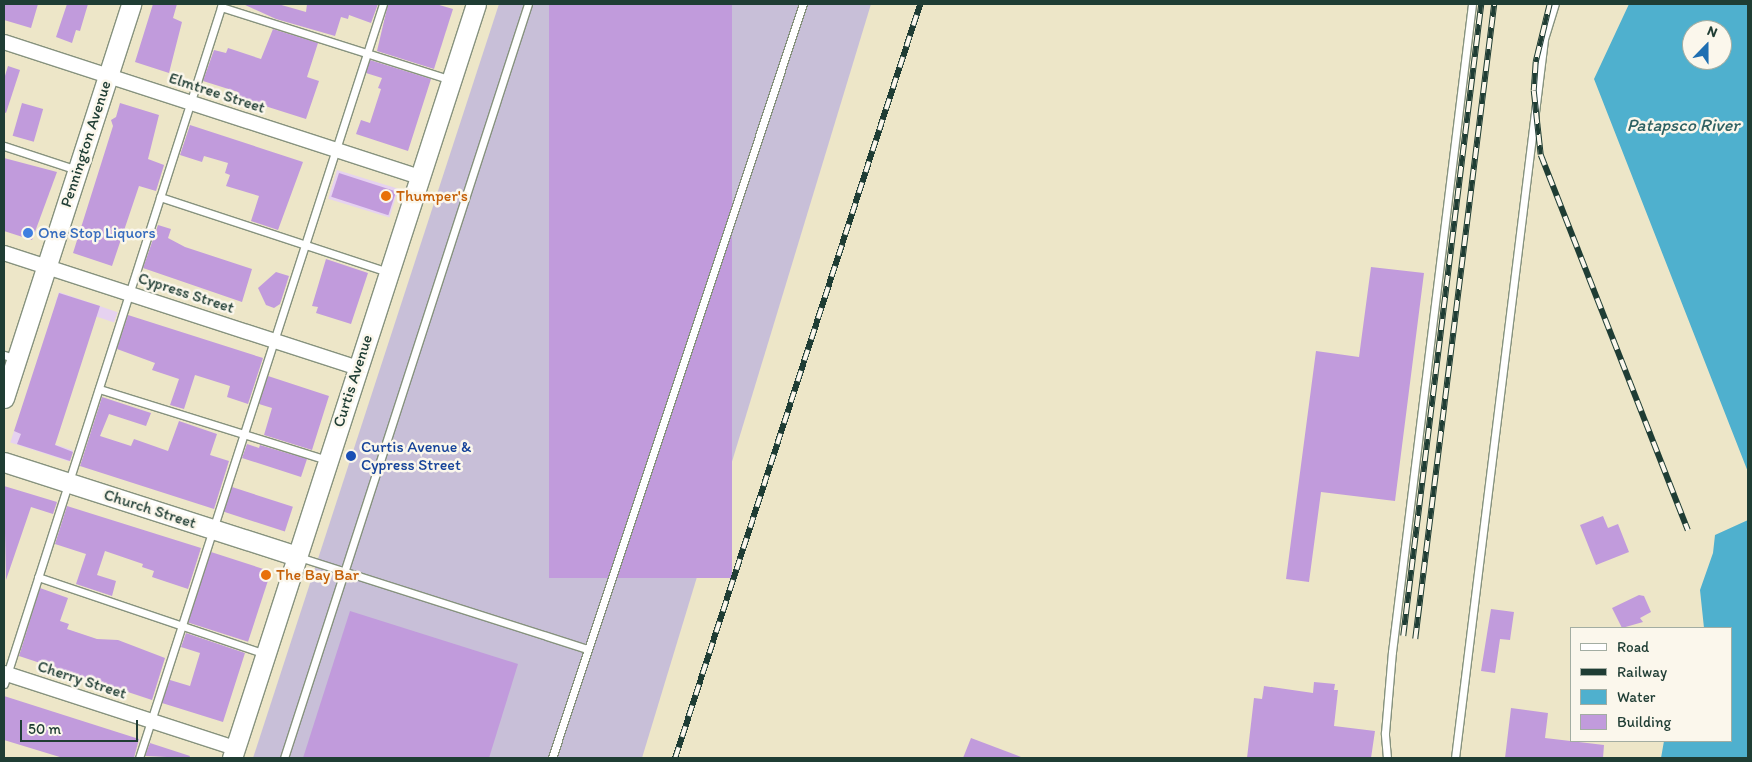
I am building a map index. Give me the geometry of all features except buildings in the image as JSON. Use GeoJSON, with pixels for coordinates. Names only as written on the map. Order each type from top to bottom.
{"type":"FeatureCollection","features":[{"type":"Feature","properties":{"kind":"main road","name":"Pennington Avenue"},"geometry":{"type":"LineString","coordinates":[[4,398],[10,357],[46,266],[131,4]]}},
{"type":"Feature","properties":{"kind":"main road","name":"Curtis Avenue"},"geometry":{"type":"LineString","coordinates":[[234,753],[296,556],[476,4]]}},
{"type":"Feature","properties":{"kind":"main road","name":"Church Street"},"geometry":{"type":"LineString","coordinates":[[4,462],[296,556]]}},
{"type":"Feature","properties":{"kind":"street","name":"Elmtree Street"},"geometry":{"type":"LineString","coordinates":[[4,42],[420,177]]}},
{"type":"Feature","properties":{"kind":"street","name":"Cypress Street"},"geometry":{"type":"LineString","coordinates":[[4,253],[358,368]]}},
{"type":"Feature","properties":{"kind":"street","name":"Cherry Street"},"geometry":{"type":"LineString","coordinates":[[5,677],[151,721],[234,753]]}},
{"type":"Feature","properties":{"kind":"lane"},"geometry":{"type":"LineString","coordinates":[[139,758],[383,4]]}},
{"type":"Feature","properties":{"kind":"lane"},"geometry":{"type":"LineString","coordinates":[[284,758],[528,4]]}},
{"type":"Feature","properties":{"kind":"lane"},"geometry":{"type":"LineString","coordinates":[[552,758],[587,649],[730,230],[803,4]]}},
{"type":"Feature","properties":{"kind":"lane"},"geometry":{"type":"LineString","coordinates":[[1387,758],[1385,733],[1392,652],[1472,4]]}},
{"type":"Feature","properties":{"kind":"lane"},"geometry":{"type":"LineString","coordinates":[[1455,758],[1544,39],[1555,4]]}},
{"type":"Feature","properties":{"kind":"lane"},"geometry":{"type":"LineString","coordinates":[[5,677],[222,5],[451,80]]}},
{"type":"Feature","properties":{"kind":"lane"},"geometry":{"type":"LineString","coordinates":[[4,146],[77,170]]}},
{"type":"Feature","properties":{"kind":"lane"},"geometry":{"type":"LineString","coordinates":[[160,197],[389,272]]}},
{"type":"Feature","properties":{"kind":"lane"},"geometry":{"type":"LineString","coordinates":[[99,389],[328,460]]}},
{"type":"Feature","properties":{"kind":"lane"},"geometry":{"type":"LineString","coordinates":[[296,556],[587,649]]}},
{"type":"Feature","properties":{"kind":"lane"},"geometry":{"type":"LineString","coordinates":[[38,577],[265,654]]}},
{"type":"Feature","properties":{"kind":"shaded area"},"geometry":{"type":"Polygon","coordinates":[[[499,4],[871,4],[642,758],[253,758],[499,4]]]}},
{"type":"Feature","properties":{"kind":"shaded area"},"geometry":{"type":"Polygon","coordinates":[[[337,170],[398,189],[389,217],[328,199],[337,170]]]}},
{"type":"Feature","properties":{"kind":"shaded area"},"geometry":{"type":"Polygon","coordinates":[[[59,292],[118,312],[114,323],[55,302],[59,292]]]}},
{"type":"Feature","properties":{"kind":"shaded area"},"geometry":{"type":"Polygon","coordinates":[[[14,431],[73,450],[69,462],[10,442],[14,431]]]}},
{"type":"Feature","properties":{"kind":"water","name":"Patapsco River"},"geometry":{"type":"Polygon","coordinates":[[[1629,4],[1748,4],[1748,472],[1594,79],[1629,4]]]}},
{"type":"Feature","properties":{"kind":"water"},"geometry":{"type":"Polygon","coordinates":[[[1748,520],[1748,758],[1661,758],[1664,742],[1732,742],[1732,627],[1704,627],[1700,590],[1713,553],[1715,535],[1748,520]]]}},
{"type":"Feature","properties":{"kind":"railway"},"geometry":{"type":"LineString","coordinates":[[675,758],[920,4]]}},
{"type":"Feature","properties":{"kind":"railway"},"geometry":{"type":"LineString","coordinates":[[1403,636],[1481,4]]}},
{"type":"Feature","properties":{"kind":"railway"},"geometry":{"type":"LineString","coordinates":[[1415,639],[1494,4]]}},
{"type":"Feature","properties":{"kind":"railway"},"geometry":{"type":"LineString","coordinates":[[1550,4],[1536,62],[1534,91],[1541,155],[1688,530]]}},
{"type":"Feature","properties":{"kind":"place","name":"Thumper's"},"geometry":{"type":"Point","coordinates":[386,196]}},
{"type":"Feature","properties":{"kind":"place","name":"One Stop Liquors"},"geometry":{"type":"Point","coordinates":[28,233]}},
{"type":"Feature","properties":{"kind":"place","name":"Curtis Avenue & Cypress Street"},"geometry":{"type":"Point","coordinates":[351,456]}},
{"type":"Feature","properties":{"kind":"place","name":"The Bay Bar"},"geometry":{"type":"Point","coordinates":[266,575]}}]}
